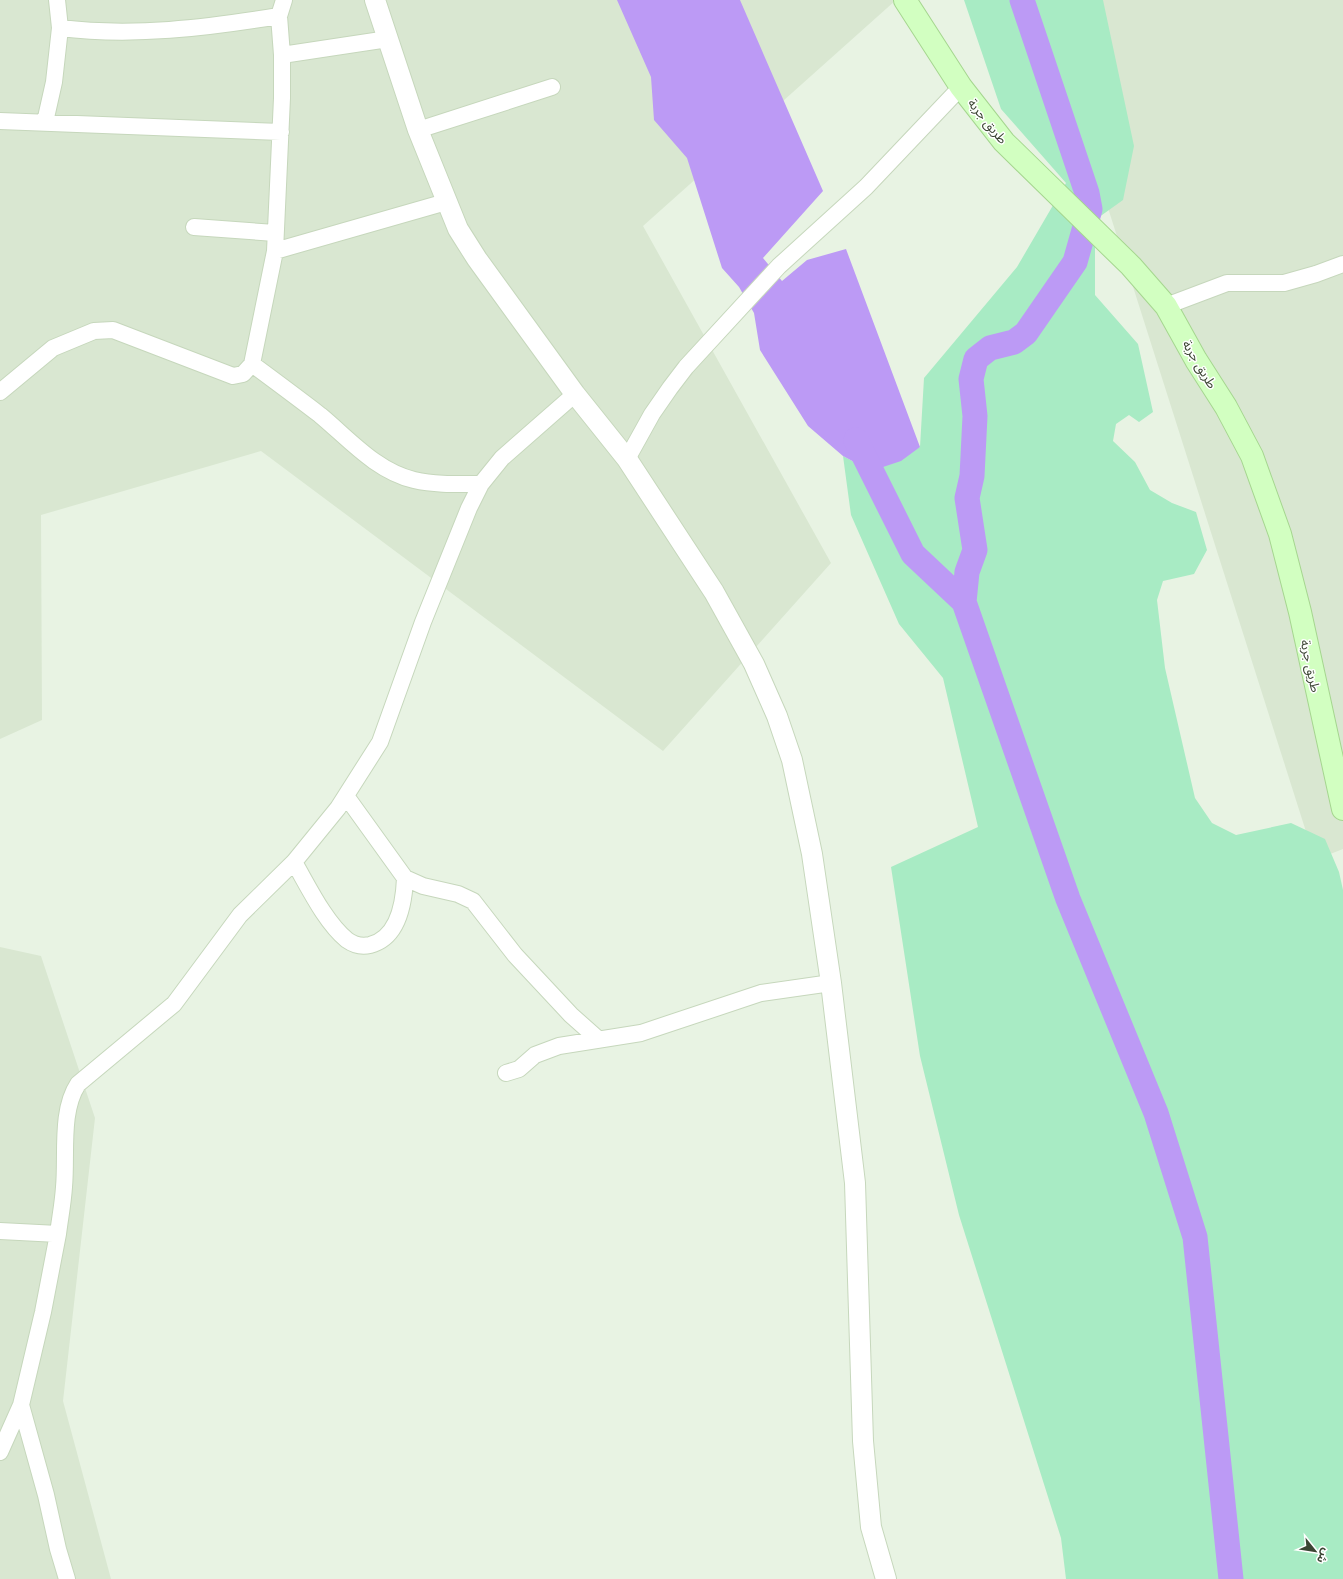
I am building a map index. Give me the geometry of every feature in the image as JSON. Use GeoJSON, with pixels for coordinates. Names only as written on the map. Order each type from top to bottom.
{"type":"FeatureCollection","features":[{"type":"Feature","properties":{"kind":"main road","name":"طريق جربة"},"geometry":{"type":"LineString","coordinates":[[905,0],[961,87],[1004,142],[1054,193],[1097,233],[1166,306],[1196,360],[1226,407],[1252,456],[1269,500],[1300,612],[1343,809]]}},
{"type":"Feature","properties":{"kind":"street"},"geometry":{"type":"LineString","coordinates":[[45,122],[54,82],[60,28],[57,0]]}},
{"type":"Feature","properties":{"kind":"street"},"geometry":{"type":"LineString","coordinates":[[0,392],[53,348],[94,331],[113,330],[234,376],[243,374],[252,364],[275,251],[281,132],[282,55],[279,16],[284,0]]}},
{"type":"Feature","properties":{"kind":"street"},"geometry":{"type":"LineString","coordinates":[[375,0],[418,130],[458,229],[477,259],[576,394],[627,459],[714,592],[754,664],[777,716],[792,760],[802,797],[812,854],[831,983],[855,1183],[863,1449],[871,1527],[886,1579]]}},
{"type":"Feature","properties":{"kind":"street"},"geometry":{"type":"LineString","coordinates":[[60,28],[90,31],[169,30],[229,24],[279,16]]}},
{"type":"Feature","properties":{"kind":"street"},"geometry":{"type":"LineString","coordinates":[[282,55],[388,39]]}},
{"type":"Feature","properties":{"kind":"street"},"geometry":{"type":"LineString","coordinates":[[418,130],[552,87]]}},
{"type":"Feature","properties":{"kind":"street"},"geometry":{"type":"LineString","coordinates":[[627,459],[652,414],[670,388],[742,305],[779,266],[866,187],[961,87]]}},
{"type":"Feature","properties":{"kind":"street"},"geometry":{"type":"LineString","coordinates":[[0,120],[281,132]]}},
{"type":"Feature","properties":{"kind":"street"},"geometry":{"type":"LineString","coordinates":[[275,251],[446,202]]}},
{"type":"Feature","properties":{"kind":"street"},"geometry":{"type":"LineString","coordinates":[[194,228],[276,233]]}},
{"type":"Feature","properties":{"kind":"street"},"geometry":{"type":"LineString","coordinates":[[1166,306],[1227,283],[1284,283],[1316,274],[1343,264]]}},
{"type":"Feature","properties":{"kind":"street"},"geometry":{"type":"LineString","coordinates":[[252,364],[320,415],[361,452],[403,476],[415,480],[436,483],[481,484]]}},
{"type":"Feature","properties":{"kind":"street"},"geometry":{"type":"LineString","coordinates":[[0,1452],[21,1405],[43,1312],[58,1234],[64,1188],[66,1116],[71,1094],[78,1084],[174,1004],[240,915],[294,862],[346,796],[380,742],[423,622],[469,508],[481,484],[502,458],[576,394]]}},
{"type":"Feature","properties":{"kind":"street"},"geometry":{"type":"LineString","coordinates":[[346,796],[405,878],[423,886],[458,894],[473,901],[515,954],[571,1015],[598,1040]]}},
{"type":"Feature","properties":{"kind":"street"},"geometry":{"type":"LineString","coordinates":[[294,862],[313,896],[335,927],[346,939],[356,946],[374,944],[386,938],[389,934],[405,896],[405,878]]}},
{"type":"Feature","properties":{"kind":"street"},"geometry":{"type":"LineString","coordinates":[[506,1073],[519,1069],[535,1055],[559,1046],[642,1033],[761,993],[831,983]]}},
{"type":"Feature","properties":{"kind":"street"},"geometry":{"type":"LineString","coordinates":[[0,1231],[58,1234]]}},
{"type":"Feature","properties":{"kind":"street"},"geometry":{"type":"LineString","coordinates":[[21,1405],[67,1579]]}},
{"type":"Feature","properties":{"kind":"shaded area"},"geometry":{"type":"Polygon","coordinates":[[[0,0],[896,0],[643,226],[831,563],[663,751],[261,451],[41,515],[42,720],[0,739],[0,0]]]}},
{"type":"Feature","properties":{"kind":"shaded area"},"geometry":{"type":"Polygon","coordinates":[[[617,0],[740,0],[823,191],[763,258],[782,281],[807,260],[846,249],[920,447],[901,461],[871,471],[843,456],[808,426],[760,350],[754,313],[739,287],[722,268],[687,158],[654,120],[651,77],[617,0]]]}},
{"type":"Feature","properties":{"kind":"shaded area"},"geometry":{"type":"Polygon","coordinates":[[[1042,0],[1343,0],[1343,849],[1315,860],[1042,0]]]}},
{"type":"Feature","properties":{"kind":"shaded area"},"geometry":{"type":"Polygon","coordinates":[[[0,947],[41,956],[95,1118],[63,1401],[111,1579],[0,1579],[0,947]]]}},
{"type":"Feature","properties":{"kind":"green space"},"geometry":{"type":"Polygon","coordinates":[[[964,0],[1103,0],[1134,146],[1123,200],[1095,220],[1095,295],[1138,344],[1153,412],[1139,422],[1129,415],[1116,424],[1113,441],[1135,462],[1150,490],[1172,503],[1196,512],[1207,550],[1194,574],[1163,581],[1157,600],[1165,668],[1195,798],[1212,823],[1236,835],[1291,823],[1325,839],[1339,872],[1343,890],[1343,1579],[1066,1579],[1061,1538],[959,1215],[920,1056],[891,867],[978,827],[943,678],[899,624],[851,515],[843,456],[871,471],[920,447],[924,378],[1017,267],[1066,183],[1001,109],[964,0]]]}},
{"type":"Feature","properties":{"kind":"waterway"},"geometry":{"type":"LineString","coordinates":[[964,602],[967,572],[975,550],[967,498],[972,476],[975,416],[971,379],[976,359],[990,348],[1014,342],[1026,333],[1075,262],[1090,209],[1087,193],[1022,0]]}},
{"type":"Feature","properties":{"kind":"waterway"},"geometry":{"type":"LineString","coordinates":[[856,440],[913,554],[964,602],[1068,899],[1156,1113],[1195,1237],[1231,1579]]}}]}
